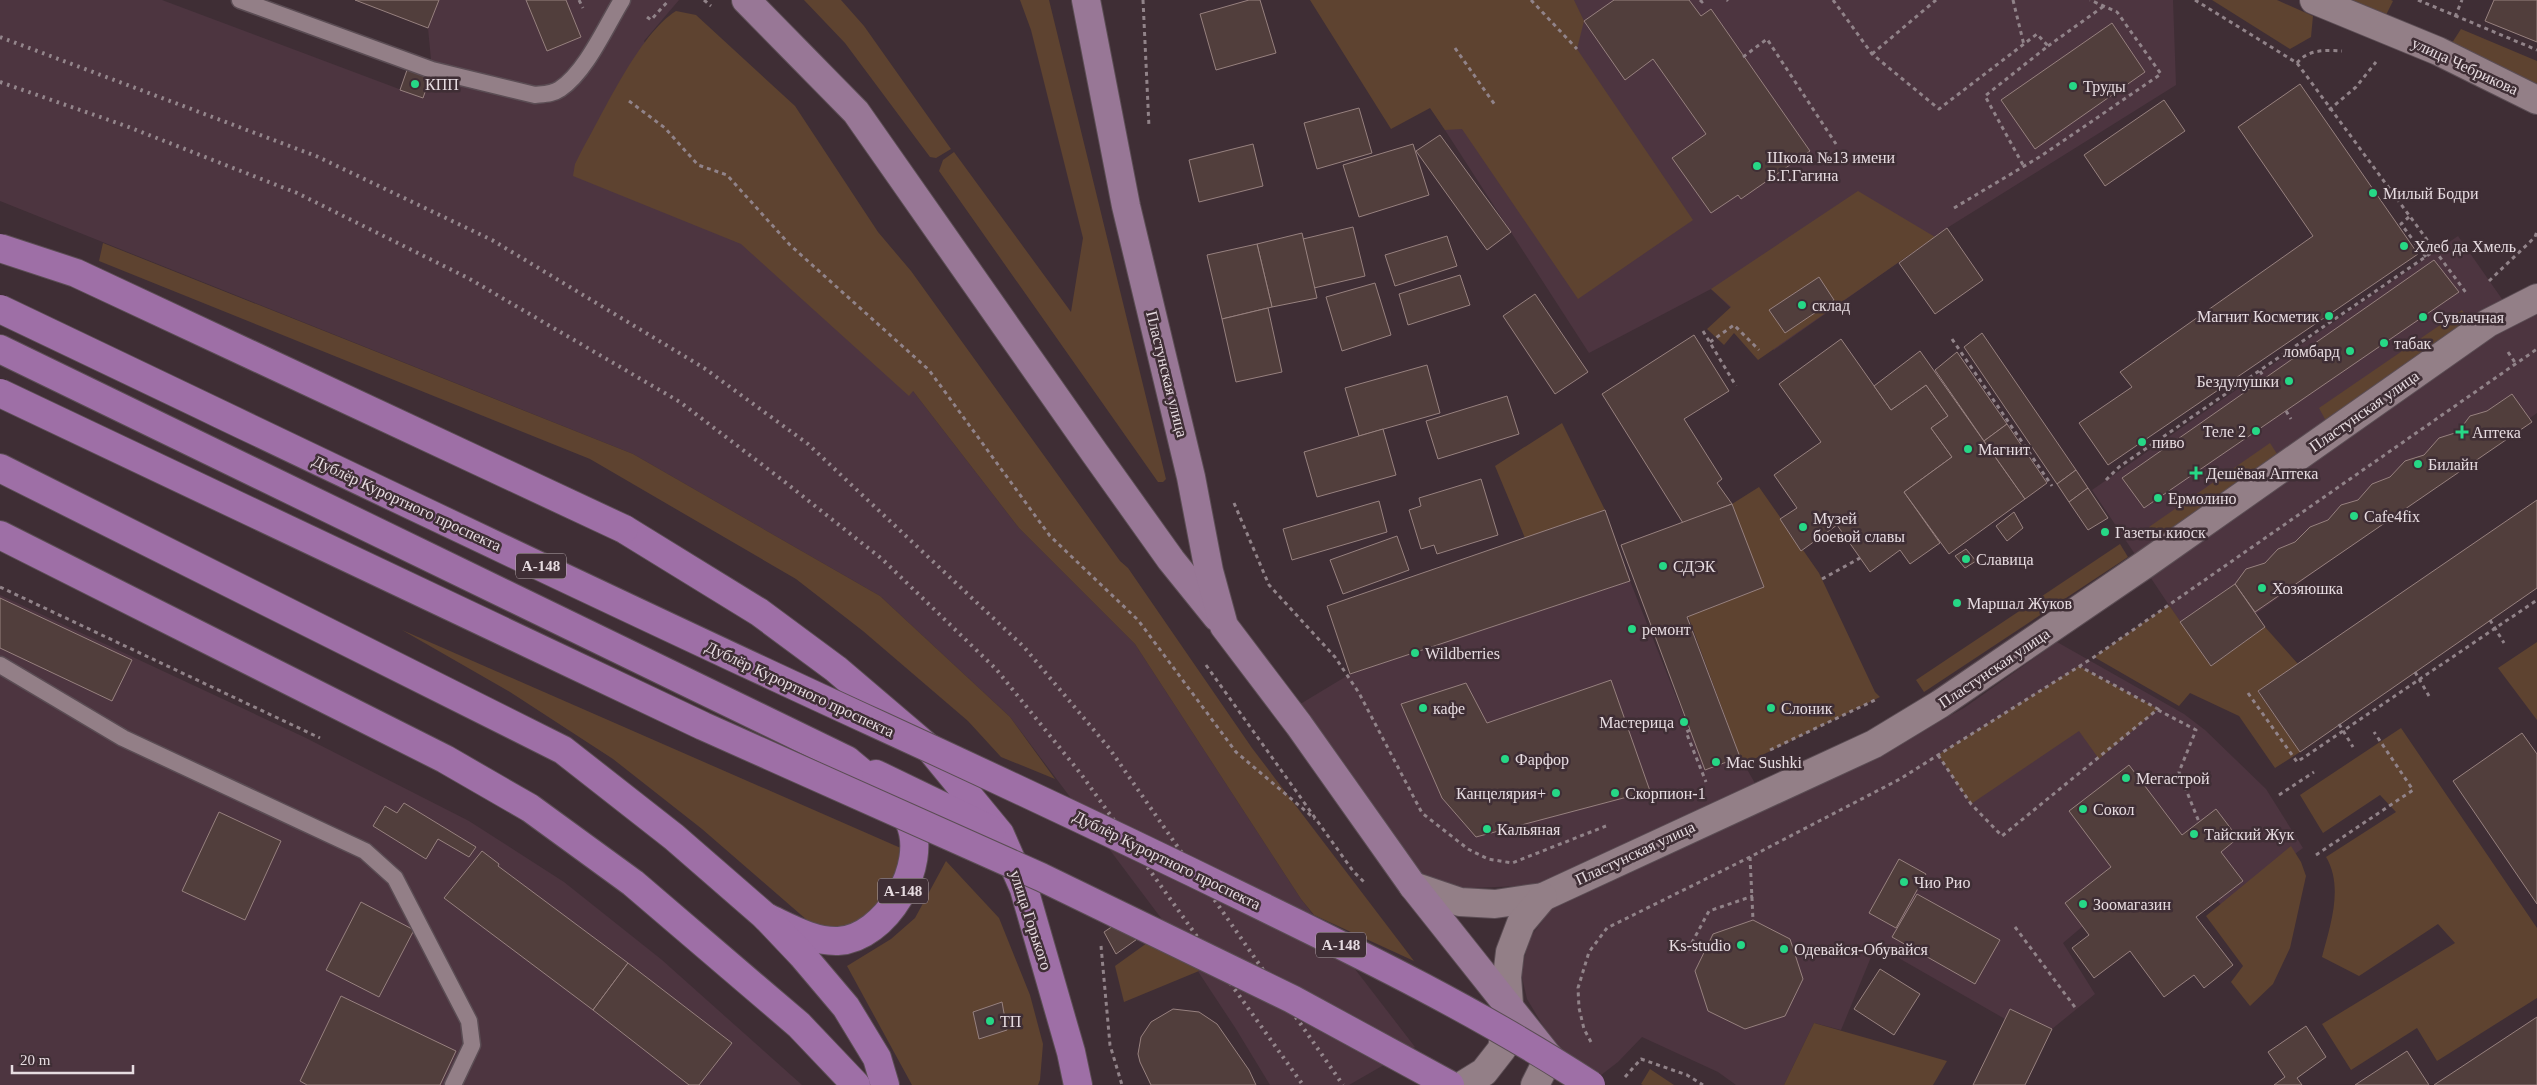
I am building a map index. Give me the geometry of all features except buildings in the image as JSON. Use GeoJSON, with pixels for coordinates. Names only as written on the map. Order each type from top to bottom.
{"type":"FeatureCollection","features":[{"type":"Feature","properties":{"kind":"main road"},"geometry":{"type":"LineString","coordinates":[[746,0],[856,112],[1149,529],[1224,626]]}},
{"type":"Feature","properties":{"kind":"main road","name":"Пластунская улица"},"geometry":{"type":"LineString","coordinates":[[1086,0],[1126,206],[1192,477],[1209,571],[1224,626],[1299,725],[1413,886],[1572,1085]]}},
{"type":"Feature","properties":{"kind":"main road","name":"улица Горького"},"geometry":{"type":"LineString","coordinates":[[0,248],[76,273],[624,529],[759,612],[836,669],[931,750],[1000,834],[1024,889],[1072,1052],[1078,1085]]}},
{"type":"Feature","properties":{"kind":"main road","name":"Дублёр Курортного проспекта"},"geometry":{"type":"LineString","coordinates":[[0,309],[1302,925],[1428,988],[1542,1053],[1591,1085]]}},
{"type":"Feature","properties":{"kind":"main road","name":"А-148"},"geometry":{"type":"LineString","coordinates":[[0,348],[1000,834]]}},
{"type":"Feature","properties":{"kind":"main road"},"geometry":{"type":"LineString","coordinates":[[0,393],[703,726],[1041,878],[1292,999],[1450,1085]]}},
{"type":"Feature","properties":{"kind":"main road","name":"А-148"},"geometry":{"type":"LineString","coordinates":[[0,468],[563,750],[674,836],[766,917],[802,955],[846,1007],[878,1058],[885,1085]]}},
{"type":"Feature","properties":{"kind":"main road"},"geometry":{"type":"LineString","coordinates":[[0,535],[445,758],[530,808],[633,883],[799,1025],[856,1085]]}},
{"type":"Feature","properties":{"kind":"main road","name":"А-148"},"geometry":{"type":"LineString","coordinates":[[766,917],[814,938],[838,941],[854,938],[874,925],[904,890],[914,865],[914,836],[909,821],[900,808],[847,760]]}},
{"type":"Feature","properties":{"kind":"main road"},"geometry":{"type":"LineString","coordinates":[[1061,1085],[1072,1052]]}},
{"type":"Feature","properties":{"kind":"street","name":"улица Чебрикова"},"geometry":{"type":"LineString","coordinates":[[2314,0],[2393,32],[2537,100]]}},
{"type":"Feature","properties":{"kind":"street","name":"Пластунская улица"},"geometry":{"type":"LineString","coordinates":[[1543,897],[1874,744],[1940,704],[2144,565],[2488,323],[2537,298]]}},
{"type":"Feature","properties":{"kind":"street"},"geometry":{"type":"LineString","coordinates":[[1413,886],[1460,902],[1495,904],[1543,897]]}},
{"type":"Feature","properties":{"kind":"street"},"geometry":{"type":"LineString","coordinates":[[1463,1085],[1484,1072],[1502,1049],[1509,1004],[1507,977],[1510,952],[1521,923],[1543,897]]}},
{"type":"Feature","properties":{"kind":"street"},"geometry":{"type":"LineString","coordinates":[[1536,1085],[1548,1056]]}},
{"type":"Feature","properties":{"kind":"lane"},"geometry":{"type":"LineString","coordinates":[[240,0],[432,70],[535,95],[550,94],[561,88],[571,79],[584,63],[622,0]]}},
{"type":"Feature","properties":{"kind":"lane"},"geometry":{"type":"LineString","coordinates":[[0,665],[123,738],[365,850],[395,878],[470,1021],[472,1045],[454,1085]]}},
{"type":"Feature","properties":{"kind":"path"},"geometry":{"type":"LineString","coordinates":[[1143,0],[1149,133]]}},
{"type":"Feature","properties":{"kind":"path"},"geometry":{"type":"LineString","coordinates":[[1531,0],[1577,49]]}},
{"type":"Feature","properties":{"kind":"path"},"geometry":{"type":"LineString","coordinates":[[1700,0],[1702,2],[1704,0]]}},
{"type":"Feature","properties":{"kind":"path"},"geometry":{"type":"LineString","coordinates":[[1833,0],[1872,54],[1939,109],[2038,34],[2048,46]]}},
{"type":"Feature","properties":{"kind":"path"},"geometry":{"type":"LineString","coordinates":[[1872,54],[1936,0]]}},
{"type":"Feature","properties":{"kind":"path"},"geometry":{"type":"LineString","coordinates":[[2013,0],[2024,45]]}},
{"type":"Feature","properties":{"kind":"path"},"geometry":{"type":"LineString","coordinates":[[1954,208],[2022,165],[2041,156],[2161,74],[2117,12],[2090,0]]}},
{"type":"Feature","properties":{"kind":"path"},"geometry":{"type":"LineString","coordinates":[[2195,0],[2297,63],[2329,110],[2468,296],[2473,294]]}},
{"type":"Feature","properties":{"kind":"path"},"geometry":{"type":"LineString","coordinates":[[2418,0],[2537,50]]}},
{"type":"Feature","properties":{"kind":"path"},"geometry":{"type":"LineString","coordinates":[[2455,16],[2462,0]]}},
{"type":"Feature","properties":{"kind":"path"},"geometry":{"type":"LineString","coordinates":[[2022,165],[1985,96],[2048,46],[2104,6]]}},
{"type":"Feature","properties":{"kind":"path"},"geometry":{"type":"LineString","coordinates":[[1743,57],[1767,39],[1836,144]]}},
{"type":"Feature","properties":{"kind":"path"},"geometry":{"type":"LineString","coordinates":[[1455,48],[1495,105]]}},
{"type":"Feature","properties":{"kind":"path"},"geometry":{"type":"LineString","coordinates":[[2297,63],[2302,57],[2321,50],[2347,52]]}},
{"type":"Feature","properties":{"kind":"path"},"geometry":{"type":"LineString","coordinates":[[2329,110],[2356,87]]}},
{"type":"Feature","properties":{"kind":"path"},"geometry":{"type":"LineString","coordinates":[[630,101],[664,128],[698,165],[727,175],[790,245],[929,370],[1050,536],[1138,620],[1236,752],[1319,822]]}},
{"type":"Feature","properties":{"kind":"path"},"geometry":{"type":"LineString","coordinates":[[2410,217],[2401,224],[2426,256]]}},
{"type":"Feature","properties":{"kind":"path"},"geometry":{"type":"LineString","coordinates":[[2485,284],[2535,237],[2537,231]]}},
{"type":"Feature","properties":{"kind":"path"},"geometry":{"type":"LineString","coordinates":[[2106,480],[2119,467],[2434,251]]}},
{"type":"Feature","properties":{"kind":"path"},"geometry":{"type":"LineString","coordinates":[[1710,342],[1734,325],[1759,350]]}},
{"type":"Feature","properties":{"kind":"path"},"geometry":{"type":"LineString","coordinates":[[1703,331],[1736,386]]}},
{"type":"Feature","properties":{"kind":"path"},"geometry":{"type":"LineString","coordinates":[[1952,339],[2052,486]]}},
{"type":"Feature","properties":{"kind":"path"},"geometry":{"type":"LineString","coordinates":[[2260,371],[2265,378]]}},
{"type":"Feature","properties":{"kind":"path"},"geometry":{"type":"LineString","coordinates":[[2286,411],[2292,419]]}},
{"type":"Feature","properties":{"kind":"path"},"geometry":{"type":"LineString","coordinates":[[1232,499],[1268,586],[1335,657],[1359,693],[1422,813],[1468,849],[1488,859],[1512,863],[1614,823]]}},
{"type":"Feature","properties":{"kind":"path"},"geometry":{"type":"LineString","coordinates":[[1822,579],[1860,558]]}},
{"type":"Feature","properties":{"kind":"path"},"geometry":{"type":"LineString","coordinates":[[0,587],[324,740]]}},
{"type":"Feature","properties":{"kind":"path"},"geometry":{"type":"LineString","coordinates":[[2248,693],[2297,762],[2537,600]]}},
{"type":"Feature","properties":{"kind":"path"},"geometry":{"type":"LineString","coordinates":[[2490,620],[2504,643]]}},
{"type":"Feature","properties":{"kind":"path"},"geometry":{"type":"LineString","coordinates":[[2079,666],[2196,730],[2179,772],[2199,822]]}},
{"type":"Feature","properties":{"kind":"path"},"geometry":{"type":"LineString","coordinates":[[2414,672],[2429,696]]}},
{"type":"Feature","properties":{"kind":"path"},"geometry":{"type":"LineString","coordinates":[[1767,752],[1880,697]]}},
{"type":"Feature","properties":{"kind":"path"},"geometry":{"type":"LineString","coordinates":[[1938,755],[1971,804],[2002,836],[2158,709]]}},
{"type":"Feature","properties":{"kind":"path"},"geometry":{"type":"LineString","coordinates":[[2338,724],[2353,746]]}},
{"type":"Feature","properties":{"kind":"path"},"geometry":{"type":"LineString","coordinates":[[1690,730],[1686,732],[1706,782]]}},
{"type":"Feature","properties":{"kind":"path"},"geometry":{"type":"LineString","coordinates":[[2316,854],[2412,790],[2374,732]]}},
{"type":"Feature","properties":{"kind":"path"},"geometry":{"type":"LineString","coordinates":[[2279,795],[2314,772]]}},
{"type":"Feature","properties":{"kind":"path"},"geometry":{"type":"LineString","coordinates":[[1698,786],[1714,778]]}},
{"type":"Feature","properties":{"kind":"path"},"geometry":{"type":"LineString","coordinates":[[1750,857],[1753,920]]}},
{"type":"Feature","properties":{"kind":"path"},"geometry":{"type":"LineString","coordinates":[[1688,950],[1708,911],[1753,896]]}},
{"type":"Feature","properties":{"kind":"path"},"geometry":{"type":"LineString","coordinates":[[2015,927],[2077,1010]]}},
{"type":"Feature","properties":{"kind":"path"},"geometry":{"type":"LineString","coordinates":[[1620,1083],[1641,1060],[1687,1076],[1703,1085]]}},
{"type":"Feature","properties":{"kind":"shaded area"},"geometry":{"type":"Polygon","coordinates":[[[0,0],[162,0],[423,98],[432,70],[428,28],[439,0],[679,0],[644,41],[744,236],[913,391],[1019,528],[1135,644],[1301,899],[1415,1047],[1349,1085],[1270,1085],[1236,1029],[1176,938],[1010,717],[880,596],[633,454],[0,201],[0,0]]]}},
{"type":"Feature","properties":{"kind":"shaded area"},"geometry":{"type":"Polygon","coordinates":[[[804,0],[841,0],[864,26],[951,149],[936,158],[930,157],[845,43],[804,0]]]}},
{"type":"Feature","properties":{"kind":"shaded area"},"geometry":{"type":"Polygon","coordinates":[[[1020,0],[1049,0],[1166,479],[1163,482],[1158,482],[939,171],[943,160],[954,152],[1071,312],[1083,238],[1031,30],[1020,0]]]}},
{"type":"Feature","properties":{"kind":"shaded area"},"geometry":{"type":"Polygon","coordinates":[[[1310,0],[1574,0],[1584,21],[1577,49],[1693,220],[1578,299],[1462,129],[1445,130],[1430,108],[1391,129],[1310,0]]]}},
{"type":"Feature","properties":{"kind":"shaded area","name":"Школа №13 имени Б.Г.Гагина"},"geometry":{"type":"Polygon","coordinates":[[[1361,0],[2173,0],[2176,85],[1947,228],[1774,350],[1711,289],[1589,353],[1361,0]]]}},
{"type":"Feature","properties":{"kind":"shaded area"},"geometry":{"type":"Polygon","coordinates":[[[2212,0],[2277,0],[2313,16],[2311,37],[2290,49],[2212,0]]]}},
{"type":"Feature","properties":{"kind":"shaded area"},"geometry":{"type":"Polygon","coordinates":[[[2335,0],[2391,0],[2393,1],[2383,21],[2335,0]]]}},
{"type":"Feature","properties":{"kind":"shaded area"},"geometry":{"type":"Polygon","coordinates":[[[676,11],[696,15],[795,106],[878,232],[911,271],[1120,561],[1128,568],[1252,748],[1414,961],[1314,915],[1301,899],[1135,644],[1019,528],[913,391],[909,396],[741,244],[573,176],[575,164],[623,75],[649,37],[662,22],[676,11]]]}},
{"type":"Feature","properties":{"kind":"shaded area"},"geometry":{"type":"Polygon","coordinates":[[[2461,29],[2537,61],[2537,86],[2450,46],[2461,29]]]}},
{"type":"Feature","properties":{"kind":"shaded area"},"geometry":{"type":"Polygon","coordinates":[[[1858,191],[1935,237],[1758,360],[1734,333],[1724,345],[1707,329],[1731,307],[1711,289],[1858,191]]]}},
{"type":"Feature","properties":{"kind":"shaded area"},"geometry":{"type":"Polygon","coordinates":[[[2458,236],[2509,309],[2537,290],[2537,413],[2201,653],[2092,490],[2458,236]]]}},
{"type":"Feature","properties":{"kind":"shaded area"},"geometry":{"type":"Polygon","coordinates":[[[103,243],[633,454],[880,596],[1010,717],[1055,779],[1001,757],[968,721],[863,631],[796,579],[590,459],[99,261],[103,243]]]}},
{"type":"Feature","properties":{"kind":"shaded area"},"geometry":{"type":"Polygon","coordinates":[[[2462,310],[2471,323],[2326,421],[2319,408],[2462,310]]]}},
{"type":"Feature","properties":{"kind":"shaded area"},"geometry":{"type":"Polygon","coordinates":[[[1562,423],[1605,510],[1525,538],[1495,466],[1562,423]]]}},
{"type":"Feature","properties":{"kind":"shaded area"},"geometry":{"type":"Polygon","coordinates":[[[2270,443],[2279,457],[2159,541],[2149,527],[2270,443]]]}},
{"type":"Feature","properties":{"kind":"shaded area"},"geometry":{"type":"Polygon","coordinates":[[[1759,487],[1819,573],[1875,692],[1880,697],[1746,763],[1740,757],[1688,616],[1763,587],[1732,504],[1759,487]]]}},
{"type":"Feature","properties":{"kind":"shaded area"},"geometry":{"type":"Polygon","coordinates":[[[2120,544],[2128,557],[1924,692],[1916,680],[2120,544]]]}},
{"type":"Feature","properties":{"kind":"shaded area"},"geometry":{"type":"Polygon","coordinates":[[[1630,581],[1705,769],[1740,757],[1756,785],[1542,885],[1448,889],[1422,875],[1297,706],[1350,674],[1630,581]]]}},
{"type":"Feature","properties":{"kind":"shaded area"},"geometry":{"type":"Polygon","coordinates":[[[0,595],[304,737],[469,821],[564,882],[662,960],[802,1085],[0,1085],[0,595]]]}},
{"type":"Feature","properties":{"kind":"shaded area"},"geometry":{"type":"Polygon","coordinates":[[[2169,605],[2211,666],[2265,627],[2298,664],[2258,692],[2300,752],[2275,768],[2239,716],[2190,693],[2179,706],[2094,657],[2169,605]]]}},
{"type":"Feature","properties":{"kind":"shaded area"},"geometry":{"type":"Polygon","coordinates":[[[402,630],[903,849],[881,932],[815,927],[702,829],[613,759],[510,692],[402,630]]]}},
{"type":"Feature","properties":{"kind":"shaded area"},"geometry":{"type":"Polygon","coordinates":[[[2057,642],[2184,714],[2205,730],[2266,789],[2303,848],[2223,907],[2174,849],[2063,943],[2095,994],[2052,1029],[2011,1009],[2005,1019],[1876,945],[1841,1030],[1814,1023],[1784,1085],[1736,1085],[1718,1072],[1642,1037],[1618,1062],[1596,1079],[1557,1049],[1527,999],[1521,973],[1529,939],[1552,908],[1868,760],[1964,708],[2057,642]]]}},
{"type":"Feature","properties":{"kind":"shaded area"},"geometry":{"type":"Polygon","coordinates":[[[2537,642],[2537,720],[2498,668],[2537,642]]]}},
{"type":"Feature","properties":{"kind":"shaded area"},"geometry":{"type":"Polygon","coordinates":[[[2079,666],[2158,709],[2099,759],[2079,731],[1971,804],[1938,755],[2079,666]]]}},
{"type":"Feature","properties":{"kind":"shaded area"},"geometry":{"type":"Polygon","coordinates":[[[2401,728],[2537,928],[2537,998],[2437,1061],[2417,1028],[2351,1070],[2322,1024],[2455,943],[2438,924],[2359,976],[2322,957],[2332,920],[2335,894],[2334,881],[2326,857],[2396,812],[2380,795],[2323,833],[2300,795],[2401,728]]]}},
{"type":"Feature","properties":{"kind":"shaded area"},"geometry":{"type":"Polygon","coordinates":[[[2291,846],[2301,862],[2306,876],[2290,948],[2273,984],[2250,1006],[2231,982],[2243,966],[2206,916],[2291,846]]]}},
{"type":"Feature","properties":{"kind":"shaded area"},"geometry":{"type":"Polygon","coordinates":[[[946,861],[999,918],[1030,995],[1043,1044],[1038,1085],[912,1085],[847,966],[891,939],[915,918],[946,861]]]}},
{"type":"Feature","properties":{"kind":"shaded area"},"geometry":{"type":"Polygon","coordinates":[[[1161,933],[1176,938],[1199,971],[1124,1002],[1115,966],[1161,933]]]}},
{"type":"Feature","properties":{"kind":"shaded area"},"geometry":{"type":"Polygon","coordinates":[[[1814,1023],[1947,1061],[1933,1085],[1784,1085],[1814,1023]]]}},
{"type":"Feature","properties":{"kind":"shaded area"},"geometry":{"type":"Polygon","coordinates":[[[1650,1069],[1674,1085],[1641,1084],[1650,1069]]]}},
{"type":"Feature","properties":{"kind":"railway"},"geometry":{"type":"LineString","coordinates":[[0,37],[316,156],[492,240],[704,368],[808,444],[1024,647],[1109,748],[1343,1085]]}},
{"type":"Feature","properties":{"kind":"railway"},"geometry":{"type":"LineString","coordinates":[[0,82],[126,126],[297,193],[468,278],[680,402],[781,479],[882,559],[996,669],[1081,774],[1303,1085]]}},
{"type":"Feature","properties":{"kind":"place","name":"КПП"},"geometry":{"type":"Point","coordinates":[415,84]}},
{"type":"Feature","properties":{"kind":"place","name":"Труды"},"geometry":{"type":"Point","coordinates":[2073,86]}},
{"type":"Feature","properties":{"kind":"place","name":"Школа №13 имени Б.Г.Гагина"},"geometry":{"type":"Point","coordinates":[1757,166]}},
{"type":"Feature","properties":{"kind":"place","name":"Милый Бодри"},"geometry":{"type":"Point","coordinates":[2373,193]}},
{"type":"Feature","properties":{"kind":"place","name":"Хлеб да Хмель"},"geometry":{"type":"Point","coordinates":[2404,246]}},
{"type":"Feature","properties":{"kind":"place","name":"склад"},"geometry":{"type":"Point","coordinates":[1802,305]}},
{"type":"Feature","properties":{"kind":"place","name":"Магнит Косметик"},"geometry":{"type":"Point","coordinates":[2329,316]}},
{"type":"Feature","properties":{"kind":"place","name":"Сувлачная"},"geometry":{"type":"Point","coordinates":[2423,317]}},
{"type":"Feature","properties":{"kind":"place","name":"табак"},"geometry":{"type":"Point","coordinates":[2384,343]}},
{"type":"Feature","properties":{"kind":"place","name":"ломбард"},"geometry":{"type":"Point","coordinates":[2350,351]}},
{"type":"Feature","properties":{"kind":"place","name":"Бездулушки"},"geometry":{"type":"Point","coordinates":[2289,381]}},
{"type":"Feature","properties":{"kind":"place","name":"Теле 2"},"geometry":{"type":"Point","coordinates":[2256,431]}},
{"type":"Feature","properties":{"kind":"place","name":"Аптека"},"geometry":{"type":"Point","coordinates":[2462,432]}},
{"type":"Feature","properties":{"kind":"place","name":"пиво"},"geometry":{"type":"Point","coordinates":[2142,442]}},
{"type":"Feature","properties":{"kind":"place","name":"Магнит"},"geometry":{"type":"Point","coordinates":[1968,449]}},
{"type":"Feature","properties":{"kind":"place","name":"Билайн"},"geometry":{"type":"Point","coordinates":[2418,464]}},
{"type":"Feature","properties":{"kind":"place","name":"Дешёвая Аптека"},"geometry":{"type":"Point","coordinates":[2196,473]}},
{"type":"Feature","properties":{"kind":"place","name":"Ермолино"},"geometry":{"type":"Point","coordinates":[2158,498]}},
{"type":"Feature","properties":{"kind":"place","name":"Cafe4fix"},"geometry":{"type":"Point","coordinates":[2354,516]}},
{"type":"Feature","properties":{"kind":"place","name":"Музей боевой славы"},"geometry":{"type":"Point","coordinates":[1803,527]}},
{"type":"Feature","properties":{"kind":"place","name":"Газеты киоск"},"geometry":{"type":"Point","coordinates":[2105,532]}},
{"type":"Feature","properties":{"kind":"place","name":"Славица"},"geometry":{"type":"Point","coordinates":[1966,559]}},
{"type":"Feature","properties":{"kind":"place","name":"СДЭК"},"geometry":{"type":"Point","coordinates":[1663,566]}},
{"type":"Feature","properties":{"kind":"place","name":"Хозяюшка"},"geometry":{"type":"Point","coordinates":[2262,588]}},
{"type":"Feature","properties":{"kind":"place","name":"Маршал Жуков"},"geometry":{"type":"Point","coordinates":[1957,603]}},
{"type":"Feature","properties":{"kind":"place","name":"ремонт"},"geometry":{"type":"Point","coordinates":[1632,629]}},
{"type":"Feature","properties":{"kind":"place","name":"Wildberries"},"geometry":{"type":"Point","coordinates":[1415,653]}},
{"type":"Feature","properties":{"kind":"place","name":"кафе"},"geometry":{"type":"Point","coordinates":[1423,708]}},
{"type":"Feature","properties":{"kind":"place","name":"Слоник"},"geometry":{"type":"Point","coordinates":[1771,708]}},
{"type":"Feature","properties":{"kind":"place","name":"Мастерица"},"geometry":{"type":"Point","coordinates":[1684,722]}},
{"type":"Feature","properties":{"kind":"place","name":"Фарфор"},"geometry":{"type":"Point","coordinates":[1505,759]}},
{"type":"Feature","properties":{"kind":"place","name":"Mac Sushki"},"geometry":{"type":"Point","coordinates":[1716,762]}},
{"type":"Feature","properties":{"kind":"place","name":"Мегастрой"},"geometry":{"type":"Point","coordinates":[2126,778]}},
{"type":"Feature","properties":{"kind":"place","name":"Канцелярия+"},"geometry":{"type":"Point","coordinates":[1556,793]}},
{"type":"Feature","properties":{"kind":"place","name":"Скорпион-1"},"geometry":{"type":"Point","coordinates":[1615,793]}},
{"type":"Feature","properties":{"kind":"place","name":"Сокол"},"geometry":{"type":"Point","coordinates":[2083,809]}},
{"type":"Feature","properties":{"kind":"place","name":"Кальяная"},"geometry":{"type":"Point","coordinates":[1487,829]}},
{"type":"Feature","properties":{"kind":"place","name":"Тайский Жук"},"geometry":{"type":"Point","coordinates":[2194,834]}},
{"type":"Feature","properties":{"kind":"place","name":"Чио Рио"},"geometry":{"type":"Point","coordinates":[1904,882]}},
{"type":"Feature","properties":{"kind":"place","name":"Зоомагазин"},"geometry":{"type":"Point","coordinates":[2083,904]}},
{"type":"Feature","properties":{"kind":"place","name":"Ks-studio"},"geometry":{"type":"Point","coordinates":[1741,945]}},
{"type":"Feature","properties":{"kind":"place","name":"Одевайся-Обувайся"},"geometry":{"type":"Point","coordinates":[1784,949]}},
{"type":"Feature","properties":{"kind":"place","name":"ТП"},"geometry":{"type":"Point","coordinates":[990,1021]}}]}
